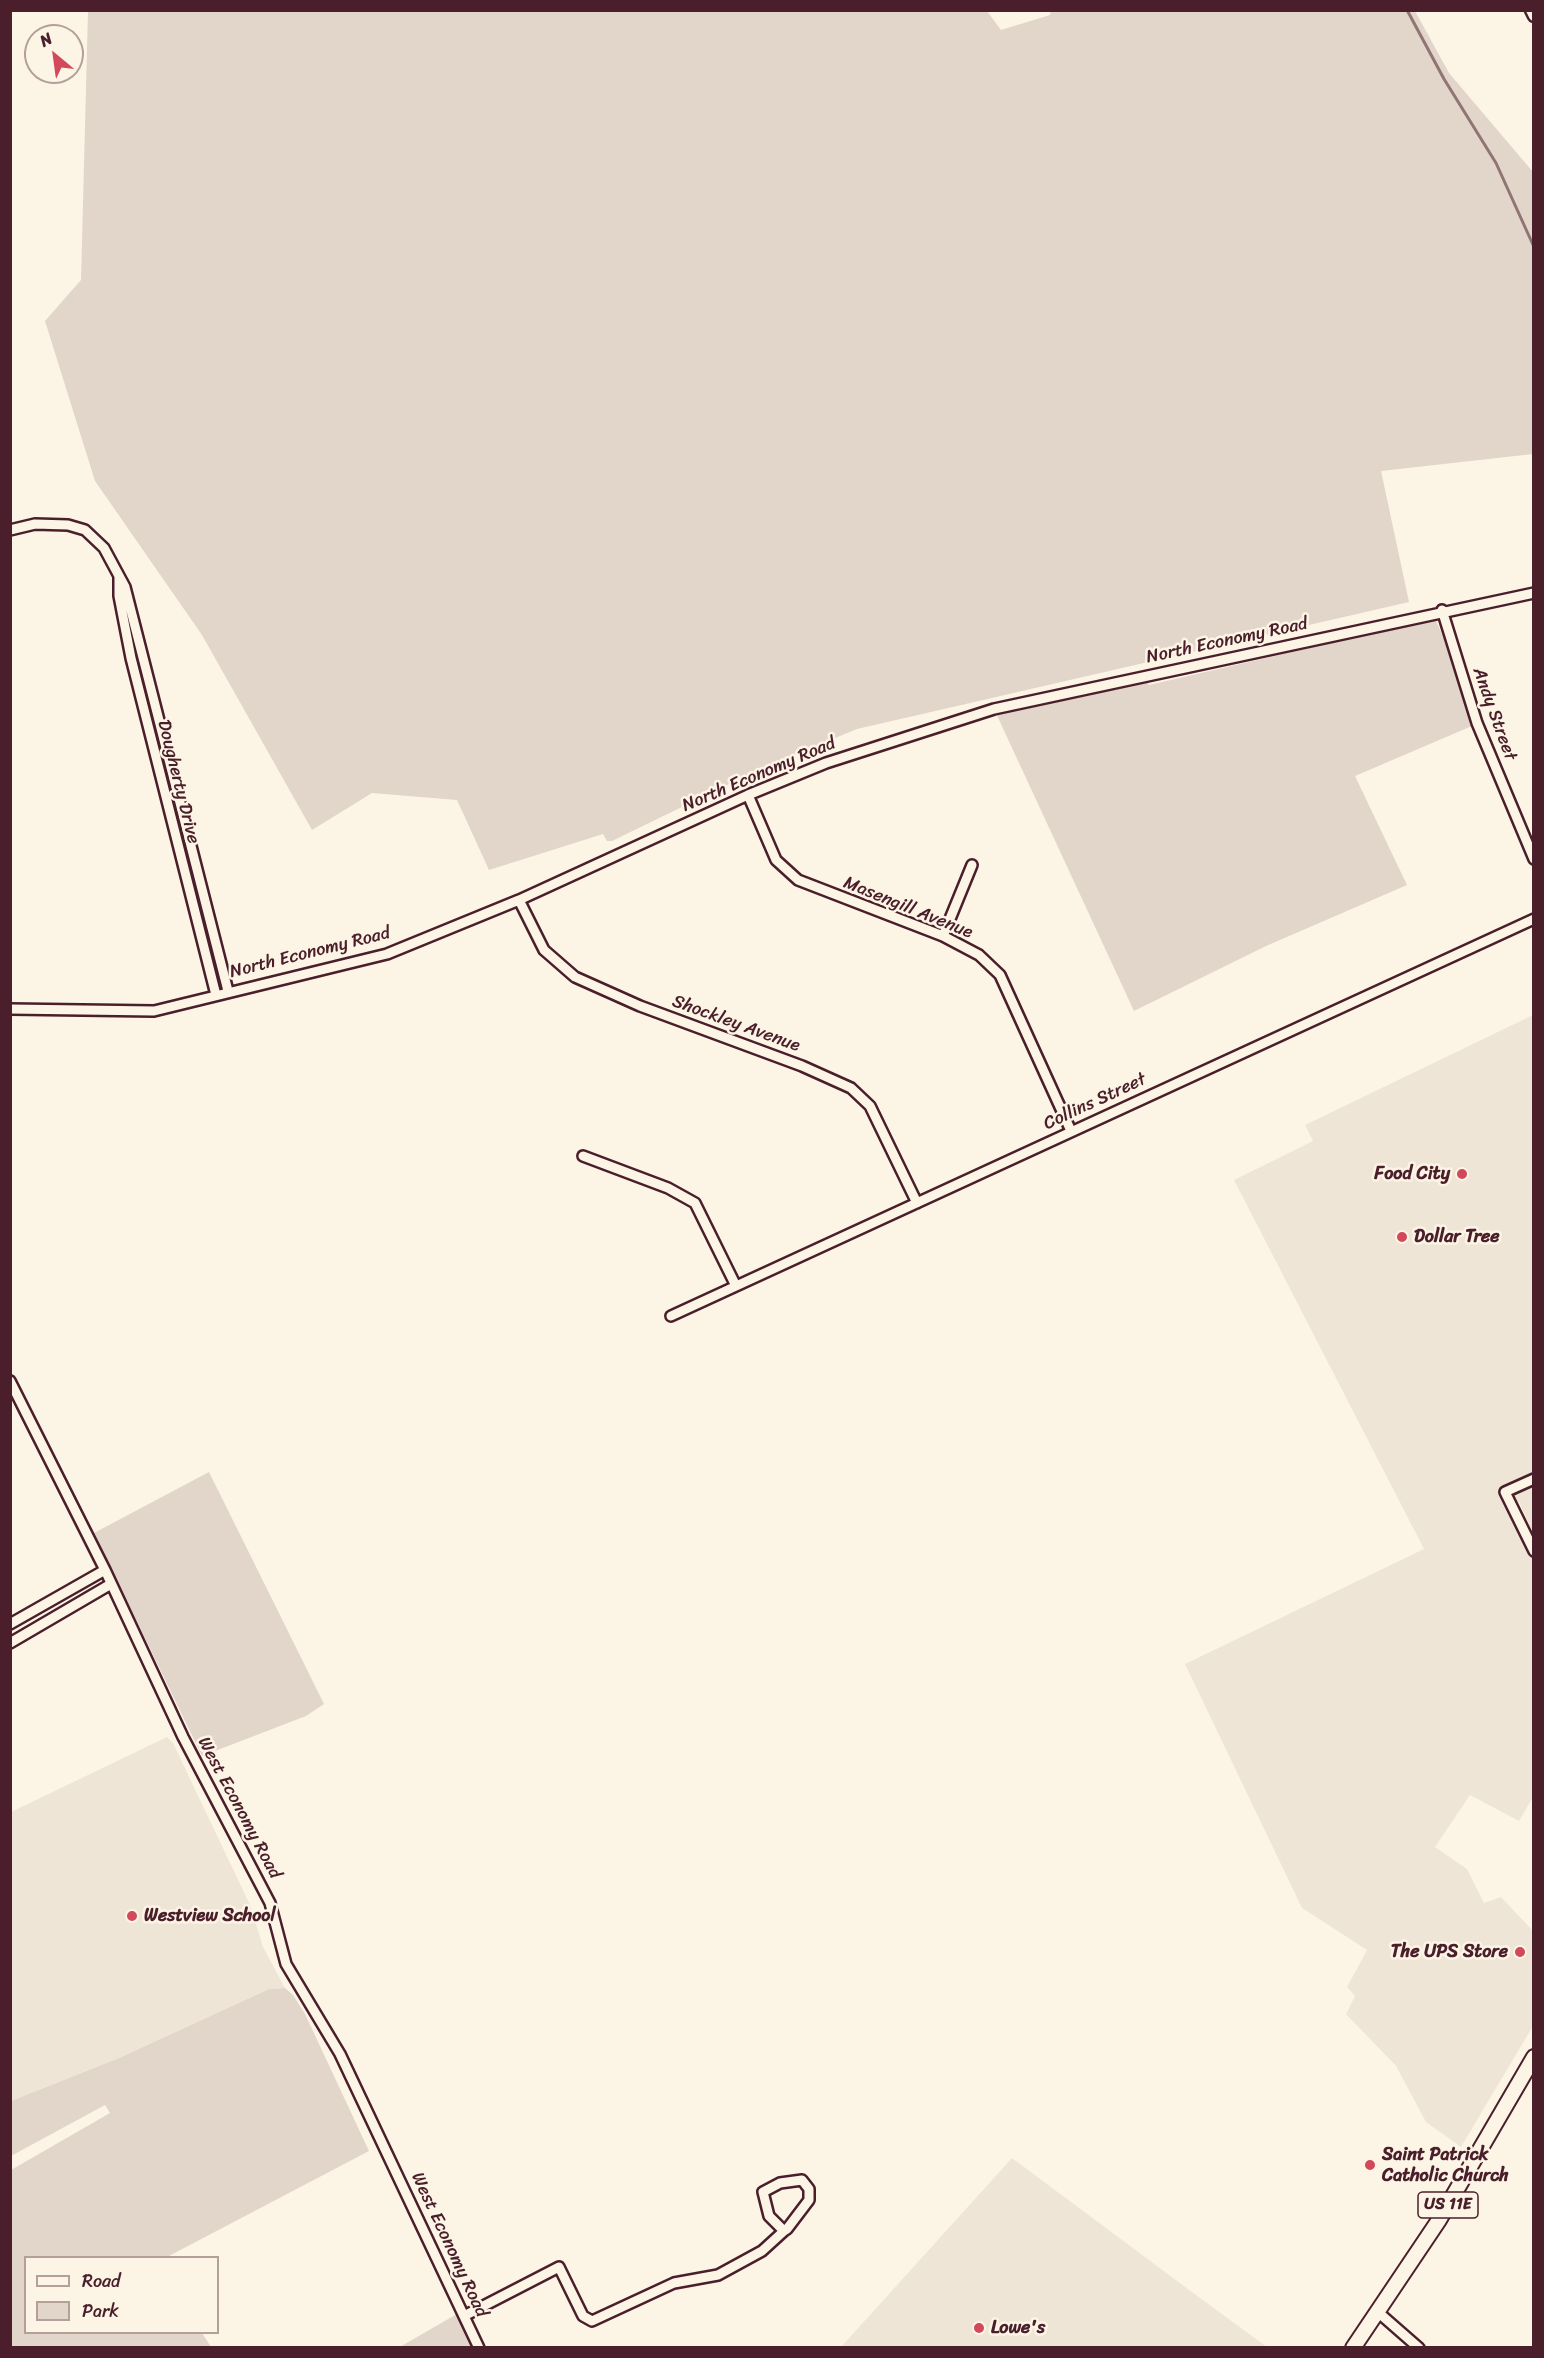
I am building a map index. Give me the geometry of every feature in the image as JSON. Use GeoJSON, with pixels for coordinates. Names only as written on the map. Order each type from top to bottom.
{"type":"FeatureCollection","features":[{"type":"Feature","properties":{"kind":"main road","name":"US 11E"},"geometry":{"type":"LineString","coordinates":[[1353,2348],[1379,2313],[1439,2220],[1533,2057]]}},
{"type":"Feature","properties":{"kind":"street"},"geometry":{"type":"LineString","coordinates":[[1530,10],[1533,16]]}},
{"type":"Feature","properties":{"kind":"street","name":"Dougherty Drive"},"geometry":{"type":"LineString","coordinates":[[10,530],[35,524],[68,525],[85,530],[104,548],[128,593],[228,991]]}},
{"type":"Feature","properties":{"kind":"street","name":"Dougherty Drive"},"geometry":{"type":"LineString","coordinates":[[119,576],[118,596],[123,625],[216,995]]}},
{"type":"Feature","properties":{"kind":"street","name":"North Economy Road"},"geometry":{"type":"LineString","coordinates":[[10,1009],[154,1011],[228,991],[387,954],[519,900],[748,795],[826,763],[994,709],[1442,610],[1533,593]]}},
{"type":"Feature","properties":{"kind":"street","name":"Andy Street"},"geometry":{"type":"LineString","coordinates":[[1442,610],[1477,723],[1533,859]]}},
{"type":"Feature","properties":{"kind":"street","name":"Masengill Avenue"},"geometry":{"type":"LineString","coordinates":[[748,795],[776,860],[798,880],[851,903],[943,936],[979,955],[1000,975],[1071,1131]]}},
{"type":"Feature","properties":{"kind":"street"},"geometry":{"type":"LineString","coordinates":[[176,842],[189,837]]}},
{"type":"Feature","properties":{"kind":"street"},"geometry":{"type":"LineString","coordinates":[[943,936],[972,865]]}},
{"type":"Feature","properties":{"kind":"street","name":"Shockley Avenue"},"geometry":{"type":"LineString","coordinates":[[519,900],[544,950],[575,977],[640,1006],[802,1066],[851,1088],[870,1106],[917,1203]]}},
{"type":"Feature","properties":{"kind":"street","name":"Collins Street"},"geometry":{"type":"LineString","coordinates":[[671,1316],[735,1284],[917,1203],[1533,919]]}},
{"type":"Feature","properties":{"kind":"street"},"geometry":{"type":"LineString","coordinates":[[583,1156],[668,1188],[695,1203],[735,1284]]}},
{"type":"Feature","properties":{"kind":"street","name":"West Economy Road"},"geometry":{"type":"LineString","coordinates":[[10,1382],[105,1570],[183,1737],[270,1903],[285,1964],[340,2054],[479,2348]]}},
{"type":"Feature","properties":{"kind":"street"},"geometry":{"type":"LineString","coordinates":[[1533,1479],[1505,1492],[1533,1551]]}},
{"type":"Feature","properties":{"kind":"street"},"geometry":{"type":"LineString","coordinates":[[10,1624],[105,1570]]}},
{"type":"Feature","properties":{"kind":"street"},"geometry":{"type":"LineString","coordinates":[[10,1643],[111,1584]]}},
{"type":"Feature","properties":{"kind":"street"},"geometry":{"type":"LineString","coordinates":[[464,2316],[559,2267],[583,2316],[592,2321],[674,2283],[726,2271],[762,2251],[784,2231],[809,2200],[809,2189],[802,2180],[780,2182],[763,2192],[769,2216],[784,2231]]}},
{"type":"Feature","properties":{"kind":"street"},"geometry":{"type":"LineString","coordinates":[[1379,2313],[1419,2348]]}},
{"type":"Feature","properties":{"kind":"shaded area"},"geometry":{"type":"Polygon","coordinates":[[[1533,1015],[1533,1533],[1519,1502],[1512,1506],[1533,1550],[1533,1797],[1519,1821],[1470,1795],[1435,1847],[1467,1869],[1484,1903],[1501,1897],[1533,1931],[1533,2026],[1461,2147],[1426,2122],[1396,2066],[1346,2014],[1355,1996],[1347,1987],[1367,1950],[1302,1908],[1185,1664],[1424,1549],[1234,1180],[1313,1141],[1305,1125],[1533,1015]]]}},
{"type":"Feature","properties":{"kind":"shaded area"},"geometry":{"type":"Polygon","coordinates":[[[167,1737],[173,1743],[251,1907],[263,1947],[285,1988],[269,1989],[119,2058],[11,2101],[11,1812],[167,1737]]]}},
{"type":"Feature","properties":{"kind":"shaded area"},"geometry":{"type":"Polygon","coordinates":[[[1012,2158],[1196,2295],[1267,2347],[841,2347],[1012,2158]]]}},
{"type":"Feature","properties":{"kind":"green space"},"geometry":{"type":"Polygon","coordinates":[[[1051,10],[1415,11],[1449,73],[1533,172],[1533,454],[1381,471],[1409,602],[857,729],[758,770],[612,841],[607,841],[603,834],[489,870],[457,800],[372,793],[312,830],[202,635],[95,481],[45,321],[81,280],[88,11],[987,11],[1001,30],[1050,15],[1051,10]]]}},
{"type":"Feature","properties":{"kind":"green space"},"geometry":{"type":"Polygon","coordinates":[[[1426,621],[1436,621],[1443,636],[1472,726],[1355,776],[1407,885],[1266,946],[1134,1011],[994,709],[1144,676],[1149,685],[1426,621]]]}},
{"type":"Feature","properties":{"kind":"green space"},"geometry":{"type":"Polygon","coordinates":[[[209,1472],[324,1704],[306,1716],[202,1756],[94,1533],[209,1472]]]}},
{"type":"Feature","properties":{"kind":"green space"},"geometry":{"type":"Polygon","coordinates":[[[285,1988],[293,1995],[305,2014],[369,2151],[169,2256],[24,2256],[24,2334],[203,2334],[211,2347],[11,2347],[11,2170],[110,2113],[105,2105],[11,2156],[11,2101],[119,2058],[269,1989],[285,1988]]]}},
{"type":"Feature","properties":{"kind":"green space"},"geometry":{"type":"Polygon","coordinates":[[[462,2311],[479,2348],[398,2348],[462,2311]]]}},
{"type":"Feature","properties":{"kind":"waterway"},"geometry":{"type":"LineString","coordinates":[[1407,10],[1444,79],[1496,163],[1534,247]]}},
{"type":"Feature","properties":{"kind":"place","name":"Food City"},"geometry":{"type":"Point","coordinates":[1462,1174]}},
{"type":"Feature","properties":{"kind":"place","name":"Dollar Tree"},"geometry":{"type":"Point","coordinates":[1402,1237]}},
{"type":"Feature","properties":{"kind":"place","name":"Westview School"},"geometry":{"type":"Point","coordinates":[132,1916]}},
{"type":"Feature","properties":{"kind":"place","name":"The UPS Store"},"geometry":{"type":"Point","coordinates":[1520,1952]}},
{"type":"Feature","properties":{"kind":"place","name":"Saint Patrick Catholic Church"},"geometry":{"type":"Point","coordinates":[1370,2165]}},
{"type":"Feature","properties":{"kind":"place","name":"Lowe's"},"geometry":{"type":"Point","coordinates":[979,2328]}}]}
